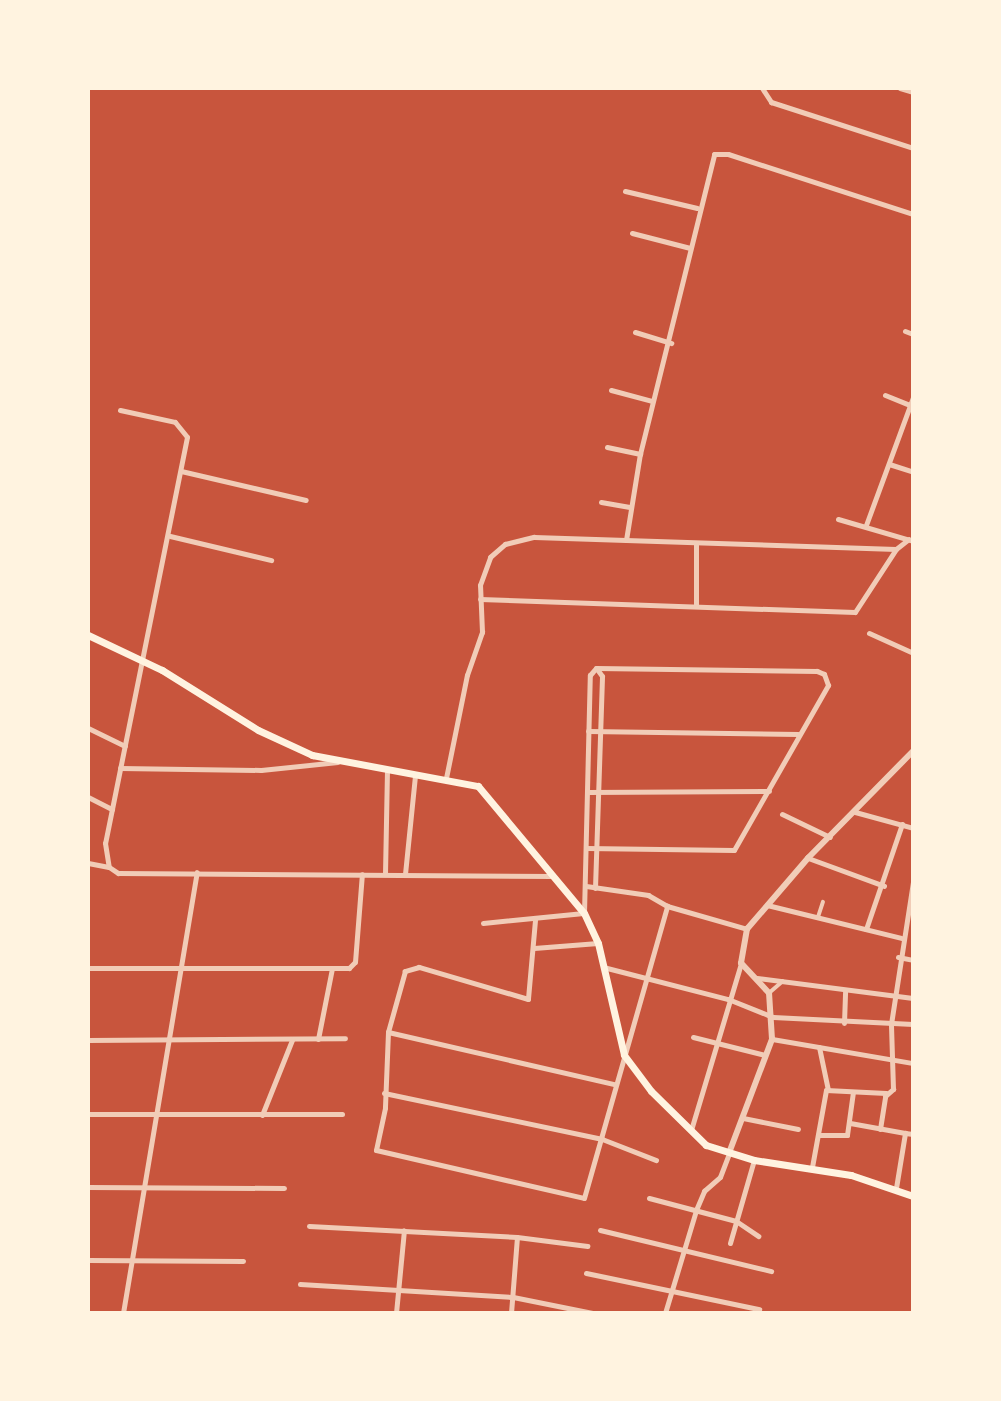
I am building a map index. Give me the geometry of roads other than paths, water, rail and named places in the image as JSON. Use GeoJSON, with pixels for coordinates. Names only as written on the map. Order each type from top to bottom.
{"type":"FeatureCollection","features":[{"type":"Feature","properties":{"kind":"main road"},"geometry":{"type":"LineString","coordinates":[[88,635],[258,730],[312,755],[387,772],[466,781],[491,797],[584,913],[598,943],[624,1055],[651,1091],[691,1131],[706,1145],[729,1153],[754,1160],[812,1167],[896,1188],[913,1196]]}},
{"type":"Feature","properties":{"kind":"street"},"geometry":{"type":"LineString","coordinates":[[762,88],[771,102],[913,148]]}},
{"type":"Feature","properties":{"kind":"street"},"geometry":{"type":"LineString","coordinates":[[900,88],[913,92]]}},
{"type":"Feature","properties":{"kind":"street"},"geometry":{"type":"LineString","coordinates":[[626,540],[640,454],[652,401],[671,343],[697,208],[710,160],[720,152],[913,214]]}},
{"type":"Feature","properties":{"kind":"street"},"geometry":{"type":"LineString","coordinates":[[625,191],[697,208]]}},
{"type":"Feature","properties":{"kind":"street"},"geometry":{"type":"LineString","coordinates":[[632,233],[690,248]]}},
{"type":"Feature","properties":{"kind":"street"},"geometry":{"type":"LineString","coordinates":[[905,331],[913,334]]}},
{"type":"Feature","properties":{"kind":"street"},"geometry":{"type":"LineString","coordinates":[[635,332],[671,343]]}},
{"type":"Feature","properties":{"kind":"street"},"geometry":{"type":"LineString","coordinates":[[611,390],[652,401]]}},
{"type":"Feature","properties":{"kind":"street"},"geometry":{"type":"LineString","coordinates":[[885,395],[912,405]]}},
{"type":"Feature","properties":{"kind":"street"},"geometry":{"type":"LineString","coordinates":[[866,525],[913,397]]}},
{"type":"Feature","properties":{"kind":"street"},"geometry":{"type":"LineString","coordinates":[[109,867],[105,843],[139,661],[170,536],[181,471],[184,429],[120,410]]}},
{"type":"Feature","properties":{"kind":"street"},"geometry":{"type":"LineString","coordinates":[[607,447],[640,454]]}},
{"type":"Feature","properties":{"kind":"street"},"geometry":{"type":"LineString","coordinates":[[889,464],[913,472]]}},
{"type":"Feature","properties":{"kind":"street"},"geometry":{"type":"LineString","coordinates":[[181,471],[306,500]]}},
{"type":"Feature","properties":{"kind":"street"},"geometry":{"type":"LineString","coordinates":[[601,502],[630,507]]}},
{"type":"Feature","properties":{"kind":"street"},"geometry":{"type":"LineString","coordinates":[[838,519],[911,540]]}},
{"type":"Feature","properties":{"kind":"street"},"geometry":{"type":"LineString","coordinates":[[170,536],[271,560]]}},
{"type":"Feature","properties":{"kind":"street"},"geometry":{"type":"LineString","coordinates":[[446,778],[467,675],[482,632],[480,599],[490,557],[518,538],[896,549]]}},
{"type":"Feature","properties":{"kind":"street"},"geometry":{"type":"LineString","coordinates":[[480,599],[855,612],[896,549],[911,540]]}},
{"type":"Feature","properties":{"kind":"street"},"geometry":{"type":"LineString","coordinates":[[696,544],[696,606]]}},
{"type":"Feature","properties":{"kind":"street"},"geometry":{"type":"LineString","coordinates":[[869,633],[913,653]]}},
{"type":"Feature","properties":{"kind":"street"},"geometry":{"type":"LineString","coordinates":[[483,923],[584,913],[590,675],[596,668]]}},
{"type":"Feature","properties":{"kind":"street"},"geometry":{"type":"LineString","coordinates":[[595,888],[602,676],[596,668]]}},
{"type":"Feature","properties":{"kind":"street"},"geometry":{"type":"LineString","coordinates":[[586,848],[734,850],[798,734],[825,693],[824,674],[596,668]]}},
{"type":"Feature","properties":{"kind":"street"},"geometry":{"type":"LineString","coordinates":[[88,728],[125,746]]}},
{"type":"Feature","properties":{"kind":"street"},"geometry":{"type":"LineString","coordinates":[[588,731],[798,734]]}},
{"type":"Feature","properties":{"kind":"street"},"geometry":{"type":"LineString","coordinates":[[691,1131],[741,963],[747,929],[808,858],[913,751]]}},
{"type":"Feature","properties":{"kind":"street"},"geometry":{"type":"LineString","coordinates":[[120,768],[261,770],[342,762]]}},
{"type":"Feature","properties":{"kind":"street"},"geometry":{"type":"LineString","coordinates":[[385,874],[387,772]]}},
{"type":"Feature","properties":{"kind":"street"},"geometry":{"type":"LineString","coordinates":[[405,874],[415,776]]}},
{"type":"Feature","properties":{"kind":"street"},"geometry":{"type":"LineString","coordinates":[[587,792],[769,791]]}},
{"type":"Feature","properties":{"kind":"street"},"geometry":{"type":"LineString","coordinates":[[88,797],[112,809]]}},
{"type":"Feature","properties":{"kind":"street"},"geometry":{"type":"LineString","coordinates":[[855,812],[913,828]]}},
{"type":"Feature","properties":{"kind":"street"},"geometry":{"type":"LineString","coordinates":[[782,814],[830,837]]}},
{"type":"Feature","properties":{"kind":"street"},"geometry":{"type":"LineString","coordinates":[[865,929],[884,886],[902,824]]}},
{"type":"Feature","properties":{"kind":"street"},"geometry":{"type":"LineString","coordinates":[[808,858],[884,886]]}},
{"type":"Feature","properties":{"kind":"street"},"geometry":{"type":"LineString","coordinates":[[88,863],[109,867],[118,873],[552,876]]}},
{"type":"Feature","properties":{"kind":"street"},"geometry":{"type":"LineString","coordinates":[[123,1313],[147,1187],[197,872]]}},
{"type":"Feature","properties":{"kind":"street"},"geometry":{"type":"LineString","coordinates":[[88,968],[349,968],[355,962],[362,874]]}},
{"type":"Feature","properties":{"kind":"street"},"geometry":{"type":"LineString","coordinates":[[828,1090],[887,1093],[893,1089],[891,1024],[898,957],[913,882]]}},
{"type":"Feature","properties":{"kind":"street"},"geometry":{"type":"LineString","coordinates":[[586,886],[648,895],[667,906],[747,929]]}},
{"type":"Feature","properties":{"kind":"street"},"geometry":{"type":"LineString","coordinates":[[818,920],[823,902]]}},
{"type":"Feature","properties":{"kind":"street"},"geometry":{"type":"LineString","coordinates":[[766,905],[901,938]]}},
{"type":"Feature","properties":{"kind":"street"},"geometry":{"type":"LineString","coordinates":[[535,920],[528,999],[409,967],[388,1032],[391,1043],[376,1150],[584,1198],[667,906]]}},
{"type":"Feature","properties":{"kind":"street"},"geometry":{"type":"LineString","coordinates":[[534,948],[598,943]]}},
{"type":"Feature","properties":{"kind":"street"},"geometry":{"type":"LineString","coordinates":[[898,957],[913,960]]}},
{"type":"Feature","properties":{"kind":"street"},"geometry":{"type":"LineString","coordinates":[[665,1313],[673,1290],[679,1252],[704,1191],[720,1177],[772,1039],[773,1017],[769,993],[741,963]]}},
{"type":"Feature","properties":{"kind":"street"},"geometry":{"type":"LineString","coordinates":[[603,967],[728,999],[773,1017],[844,1023],[913,1024]]}},
{"type":"Feature","properties":{"kind":"street"},"geometry":{"type":"LineString","coordinates":[[318,1039],[332,968]]}},
{"type":"Feature","properties":{"kind":"street"},"geometry":{"type":"LineString","coordinates":[[757,978],[913,998]]}},
{"type":"Feature","properties":{"kind":"street"},"geometry":{"type":"LineString","coordinates":[[769,993],[784,980]]}},
{"type":"Feature","properties":{"kind":"street"},"geometry":{"type":"LineString","coordinates":[[844,1023],[845,990]]}},
{"type":"Feature","properties":{"kind":"street"},"geometry":{"type":"LineString","coordinates":[[388,1032],[614,1084]]}},
{"type":"Feature","properties":{"kind":"street"},"geometry":{"type":"LineString","coordinates":[[693,1037],[765,1055]]}},
{"type":"Feature","properties":{"kind":"street"},"geometry":{"type":"LineString","coordinates":[[88,1040],[168,1043],[345,1038]]}},
{"type":"Feature","properties":{"kind":"street"},"geometry":{"type":"LineString","coordinates":[[772,1039],[913,1063]]}},
{"type":"Feature","properties":{"kind":"street"},"geometry":{"type":"LineString","coordinates":[[262,1115],[292,1040]]}},
{"type":"Feature","properties":{"kind":"street"},"geometry":{"type":"LineString","coordinates":[[812,1167],[828,1090],[819,1047]]}},
{"type":"Feature","properties":{"kind":"street"},"geometry":{"type":"LineString","coordinates":[[818,1135],[840,1138],[850,1123],[853,1092]]}},
{"type":"Feature","properties":{"kind":"street"},"geometry":{"type":"LineString","coordinates":[[384,1093],[602,1139],[656,1160]]}},
{"type":"Feature","properties":{"kind":"street"},"geometry":{"type":"LineString","coordinates":[[880,1129],[887,1093]]}},
{"type":"Feature","properties":{"kind":"street"},"geometry":{"type":"LineString","coordinates":[[88,1114],[342,1114]]}},
{"type":"Feature","properties":{"kind":"street"},"geometry":{"type":"LineString","coordinates":[[743,1118],[798,1129]]}},
{"type":"Feature","properties":{"kind":"street"},"geometry":{"type":"LineString","coordinates":[[850,1123],[913,1134]]}},
{"type":"Feature","properties":{"kind":"street"},"geometry":{"type":"LineString","coordinates":[[896,1188],[905,1133]]}},
{"type":"Feature","properties":{"kind":"street"},"geometry":{"type":"LineString","coordinates":[[730,1243],[754,1160]]}},
{"type":"Feature","properties":{"kind":"street"},"geometry":{"type":"LineString","coordinates":[[88,1187],[284,1188]]}},
{"type":"Feature","properties":{"kind":"street"},"geometry":{"type":"LineString","coordinates":[[649,1198],[736,1221],[758,1236]]}},
{"type":"Feature","properties":{"kind":"street"},"geometry":{"type":"LineString","coordinates":[[309,1226],[517,1237],[587,1246]]}},
{"type":"Feature","properties":{"kind":"street"},"geometry":{"type":"LineString","coordinates":[[396,1313],[404,1230]]}},
{"type":"Feature","properties":{"kind":"street"},"geometry":{"type":"LineString","coordinates":[[600,1230],[679,1252],[771,1271]]}},
{"type":"Feature","properties":{"kind":"street"},"geometry":{"type":"LineString","coordinates":[[511,1313],[517,1237]]}},
{"type":"Feature","properties":{"kind":"street"},"geometry":{"type":"LineString","coordinates":[[88,1260],[243,1261]]}},
{"type":"Feature","properties":{"kind":"street"},"geometry":{"type":"LineString","coordinates":[[586,1273],[759,1309]]}},
{"type":"Feature","properties":{"kind":"street"},"geometry":{"type":"LineString","coordinates":[[300,1284],[513,1297],[592,1313]]}}]}
